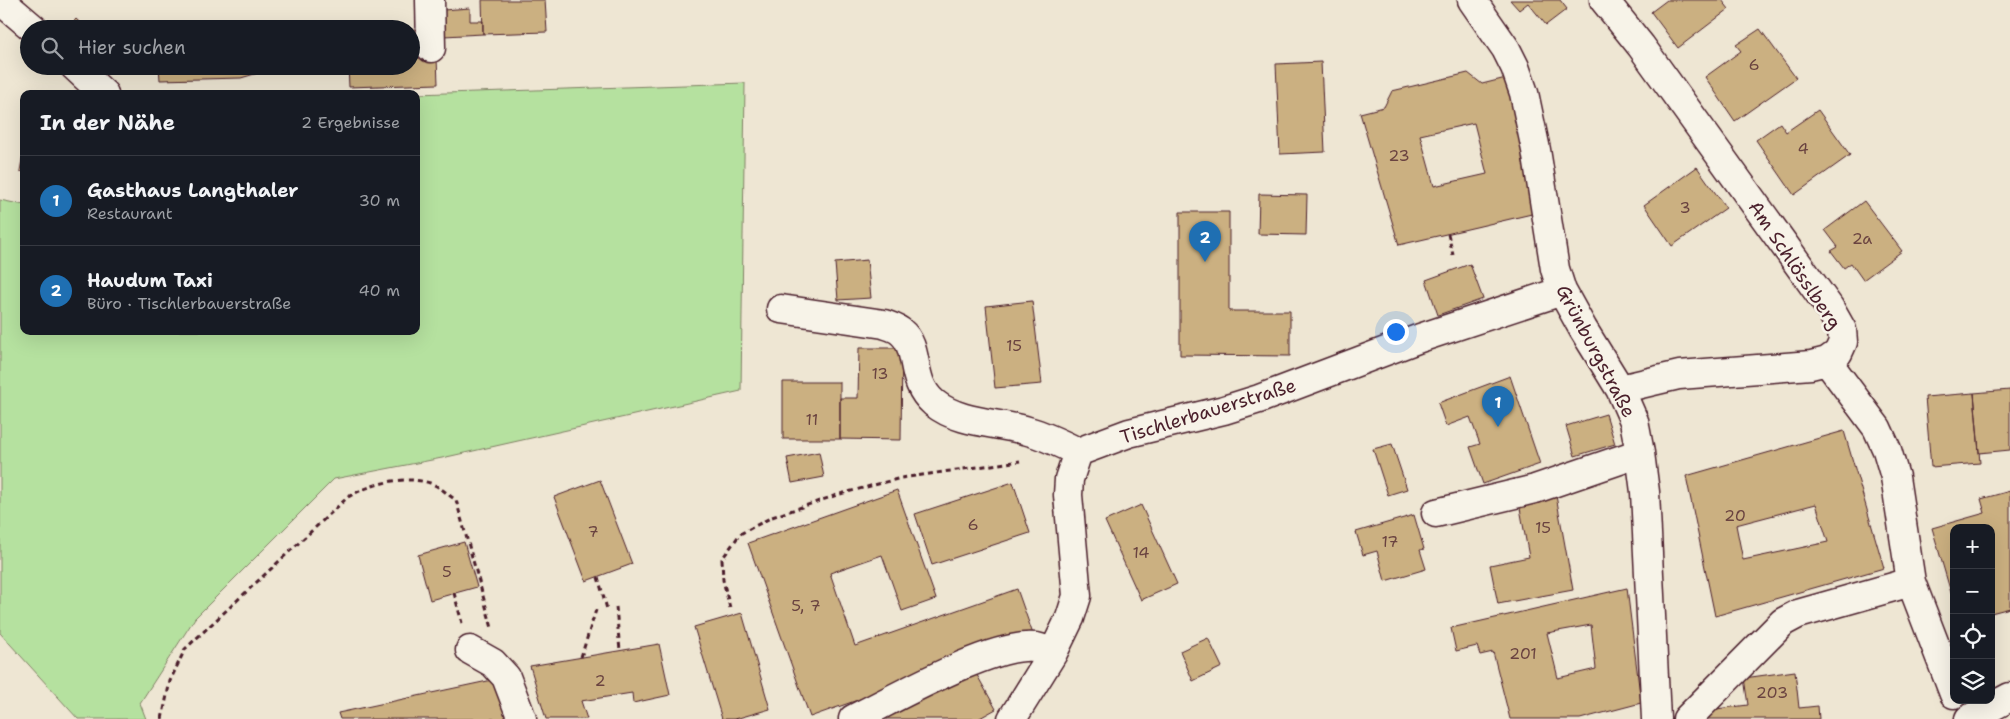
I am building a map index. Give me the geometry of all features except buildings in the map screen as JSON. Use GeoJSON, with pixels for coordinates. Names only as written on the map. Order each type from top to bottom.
{"type":"FeatureCollection","features":[{"type":"Feature","properties":{"kind":"street"},"geometry":{"type":"LineString","coordinates":[[0,0],[23,20]]}},
{"type":"Feature","properties":{"kind":"street"},"geometry":{"type":"LineString","coordinates":[[430,0],[431,48]]}},
{"type":"Feature","properties":{"kind":"street","name":"Grünburgstraße"},"geometry":{"type":"LineString","coordinates":[[1472,0],[1506,49],[1515,67],[1524,93],[1555,269],[1562,291],[1620,389],[1634,421],[1644,492],[1656,719]]}},
{"type":"Feature","properties":{"kind":"street","name":"Am Schlösslberg"},"geometry":{"type":"LineString","coordinates":[[1604,0],[1640,46],[1829,307],[1842,330],[1843,342],[1838,353],[1827,361],[1811,365],[1679,375],[1620,389]]}},
{"type":"Feature","properties":{"kind":"street"},"geometry":{"type":"LineString","coordinates":[[84,75],[100,90]]}},
{"type":"Feature","properties":{"kind":"street","name":"Tischlerbauerstraße"},"geometry":{"type":"LineString","coordinates":[[1078,452],[1129,433],[1224,410],[1259,399],[1420,338],[1562,291]]}},
{"type":"Feature","properties":{"kind":"street"},"geometry":{"type":"LineString","coordinates":[[781,308],[884,324],[900,330],[911,345],[916,375],[923,391],[932,402],[947,413],[1028,431],[1047,437],[1078,452],[1069,479],[1068,495],[1077,596],[1070,618],[1053,653],[1012,719]]}},
{"type":"Feature","properties":{"kind":"street"},"geometry":{"type":"LineString","coordinates":[[1827,361],[1877,428],[1887,450],[1895,477],[1911,582],[1950,684]]}},
{"type":"Feature","properties":{"kind":"street"},"geometry":{"type":"LineString","coordinates":[[1436,513],[1535,489],[1640,453]]}},
{"type":"Feature","properties":{"kind":"street"},"geometry":{"type":"LineString","coordinates":[[1687,719],[1783,622],[1798,614],[1911,582]]}},
{"type":"Feature","properties":{"kind":"street"},"geometry":{"type":"LineString","coordinates":[[853,719],[949,672],[994,653],[1019,647],[1036,646],[1053,653]]}},
{"type":"Feature","properties":{"kind":"street"},"geometry":{"type":"LineString","coordinates":[[470,650],[493,663],[506,677],[522,719]]}},
{"type":"Feature","properties":{"kind":"street"},"geometry":{"type":"LineString","coordinates":[[1959,704],[1967,719],[2010,697]]}},
{"type":"Feature","properties":{"kind":"path"},"geometry":{"type":"LineString","coordinates":[[1448,234],[1453,255]]}},
{"type":"Feature","properties":{"kind":"path"},"geometry":{"type":"LineString","coordinates":[[730,608],[722,559],[740,534],[772,517],[840,494],[901,478],[1029,459]]}},
{"type":"Feature","properties":{"kind":"path"},"geometry":{"type":"LineString","coordinates":[[162,719],[170,681],[185,649],[348,497],[363,488],[402,480],[429,483],[456,500],[493,630]]}},
{"type":"Feature","properties":{"kind":"path"},"geometry":{"type":"LineString","coordinates":[[598,577],[607,609]]}},
{"type":"Feature","properties":{"kind":"path"},"geometry":{"type":"LineString","coordinates":[[616,607],[620,651]]}},
{"type":"Feature","properties":{"kind":"path"},"geometry":{"type":"LineString","coordinates":[[581,658],[596,610]]}},
{"type":"Feature","properties":{"kind":"green space"},"geometry":{"type":"Polygon","coordinates":[[[745,83],[741,391],[442,458],[334,479],[195,618],[140,703],[146,719],[78,719],[0,633],[0,200],[20,204],[20,335],[420,335],[420,94],[745,83]]]}},
{"type":"Feature","properties":{"kind":"place","name":"Haudum Taxi"},"geometry":{"type":"Point","coordinates":[1205,262]}},
{"type":"Feature","properties":{"kind":"place","name":"Gasthaus Langthaler"},"geometry":{"type":"Point","coordinates":[1498,427]}}]}
